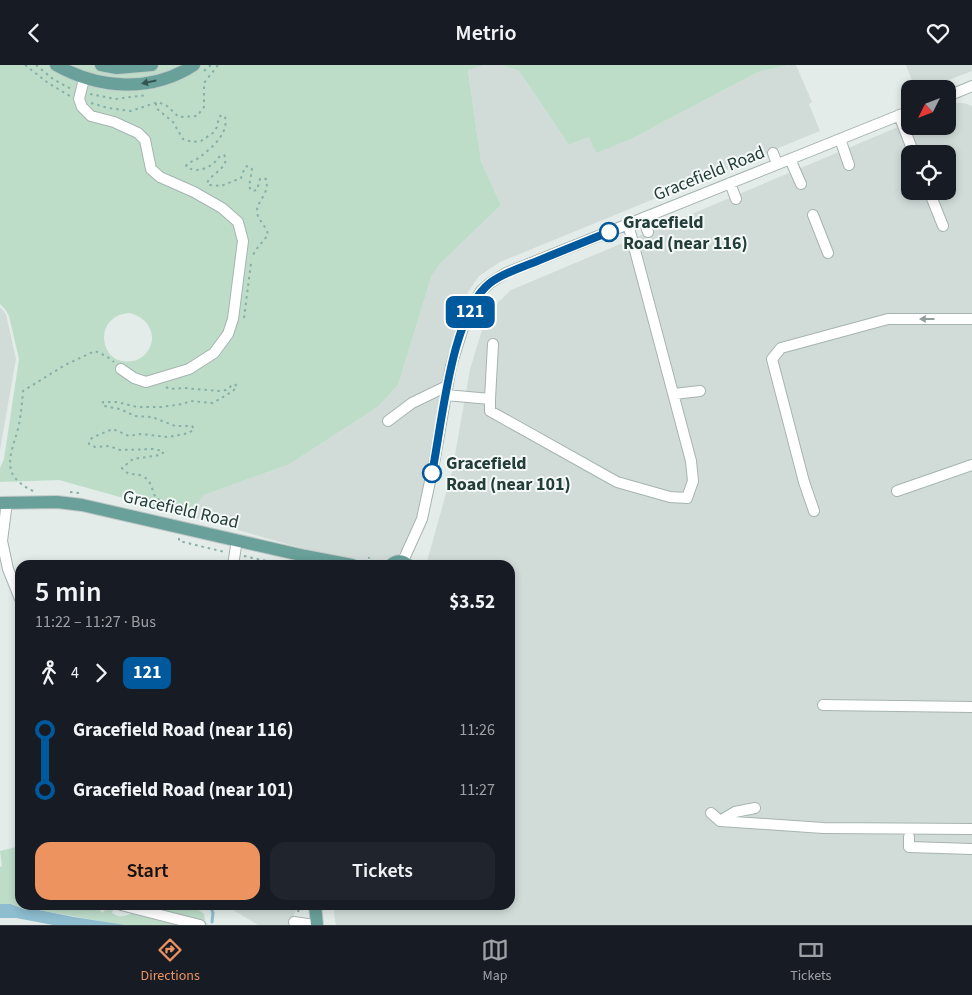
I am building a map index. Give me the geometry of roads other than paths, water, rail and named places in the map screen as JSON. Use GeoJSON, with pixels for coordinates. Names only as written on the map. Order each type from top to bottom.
{"type":"FeatureCollection","features":[{"type":"Feature","properties":{"kind":"main road"},"geometry":{"type":"LineString","coordinates":[[56,65],[84,79],[119,85],[161,80],[194,65]]}},
{"type":"Feature","properties":{"kind":"main road"},"geometry":{"type":"LineString","coordinates":[[101,65],[117,68],[152,65]]}},
{"type":"Feature","properties":{"kind":"main road","name":"Gracefield Road"},"geometry":{"type":"LineString","coordinates":[[4,502],[58,502],[82,505],[329,560]]}},
{"type":"Feature","properties":{"kind":"main road"},"geometry":{"type":"LineString","coordinates":[[315,910],[315,925]]}},
{"type":"Feature","properties":{"kind":"street"},"geometry":{"type":"LineString","coordinates":[[84,79],[79,99],[82,107],[91,116],[114,122],[138,133],[145,140],[151,169],[160,177],[194,192],[222,208],[238,222],[243,241],[233,319],[228,334],[214,353],[188,369],[146,382],[134,378],[122,369]]}},
{"type":"Feature","properties":{"kind":"street"},"geometry":{"type":"LineString","coordinates":[[956,93],[972,87]]}},
{"type":"Feature","properties":{"kind":"street"},"geometry":{"type":"LineString","coordinates":[[960,91],[972,96]]}},
{"type":"Feature","properties":{"kind":"street"},"geometry":{"type":"LineString","coordinates":[[899,115],[911,145]]}},
{"type":"Feature","properties":{"kind":"street","name":"Gracefield Road"},"geometry":{"type":"LineString","coordinates":[[402,560],[422,519],[446,390],[463,329],[473,305],[490,283],[506,273],[899,115]]}},
{"type":"Feature","properties":{"kind":"street"},"geometry":{"type":"LineString","coordinates":[[840,139],[849,165]]}},
{"type":"Feature","properties":{"kind":"street"},"geometry":{"type":"LineString","coordinates":[[773,153],[777,164]]}},
{"type":"Feature","properties":{"kind":"street"},"geometry":{"type":"LineString","coordinates":[[790,159],[801,184]]}},
{"type":"Feature","properties":{"kind":"street"},"geometry":{"type":"LineString","coordinates":[[730,183],[736,199]]}},
{"type":"Feature","properties":{"kind":"street"},"geometry":{"type":"LineString","coordinates":[[932,200],[942,226]]}},
{"type":"Feature","properties":{"kind":"street"},"geometry":{"type":"LineString","coordinates":[[814,215],[828,253]]}},
{"type":"Feature","properties":{"kind":"street"},"geometry":{"type":"LineString","coordinates":[[643,218],[648,232]]}},
{"type":"Feature","properties":{"kind":"street"},"geometry":{"type":"LineString","coordinates":[[493,345],[490,411],[617,482],[670,497],[687,498],[693,481],[691,461],[628,224]]}},
{"type":"Feature","properties":{"kind":"street"},"geometry":{"type":"LineString","coordinates":[[814,511],[804,482],[772,359],[780,348],[883,320],[972,319]]}},
{"type":"Feature","properties":{"kind":"street"},"geometry":{"type":"LineString","coordinates":[[388,421],[412,403],[446,390],[490,399]]}},
{"type":"Feature","properties":{"kind":"street"},"geometry":{"type":"LineString","coordinates":[[674,394],[700,391]]}},
{"type":"Feature","properties":{"kind":"street"},"geometry":{"type":"LineString","coordinates":[[897,491],[972,465]]}},
{"type":"Feature","properties":{"kind":"street"},"geometry":{"type":"LineString","coordinates":[[4,502],[2,541],[8,569],[15,586]]}},
{"type":"Feature","properties":{"kind":"street"},"geometry":{"type":"LineString","coordinates":[[233,560],[236,540]]}},
{"type":"Feature","properties":{"kind":"street"},"geometry":{"type":"LineString","coordinates":[[823,705],[972,707]]}},
{"type":"Feature","properties":{"kind":"street"},"geometry":{"type":"LineString","coordinates":[[720,821],[735,812],[755,808]]}},
{"type":"Feature","properties":{"kind":"street"},"geometry":{"type":"LineString","coordinates":[[711,813],[720,821],[823,828],[972,829]]}},
{"type":"Feature","properties":{"kind":"street"},"geometry":{"type":"LineString","coordinates":[[909,837],[909,847],[972,849]]}},
{"type":"Feature","properties":{"kind":"street"},"geometry":{"type":"LineString","coordinates":[[141,910],[200,925]]}},
{"type":"Feature","properties":{"kind":"street"},"geometry":{"type":"LineString","coordinates":[[294,922],[315,925]]}},
{"type":"Feature","properties":{"kind":"water"},"geometry":{"type":"Polygon","coordinates":[[[0,904],[11,904],[15,906],[15,910],[39,910],[125,925],[53,925],[16,918],[0,918],[0,904]]]}},
{"type":"Feature","properties":{"kind":"waterway"},"geometry":{"type":"LineString","coordinates":[[212,910],[212,922]]}},
{"type":"Feature","properties":{"kind":"place","name":"Gracefield Road (near 116)"},"geometry":{"type":"Point","coordinates":[609,232]}},
{"type":"Feature","properties":{"kind":"place","name":"Gracefield Road (near 101)"},"geometry":{"type":"Point","coordinates":[432,473]}}]}
